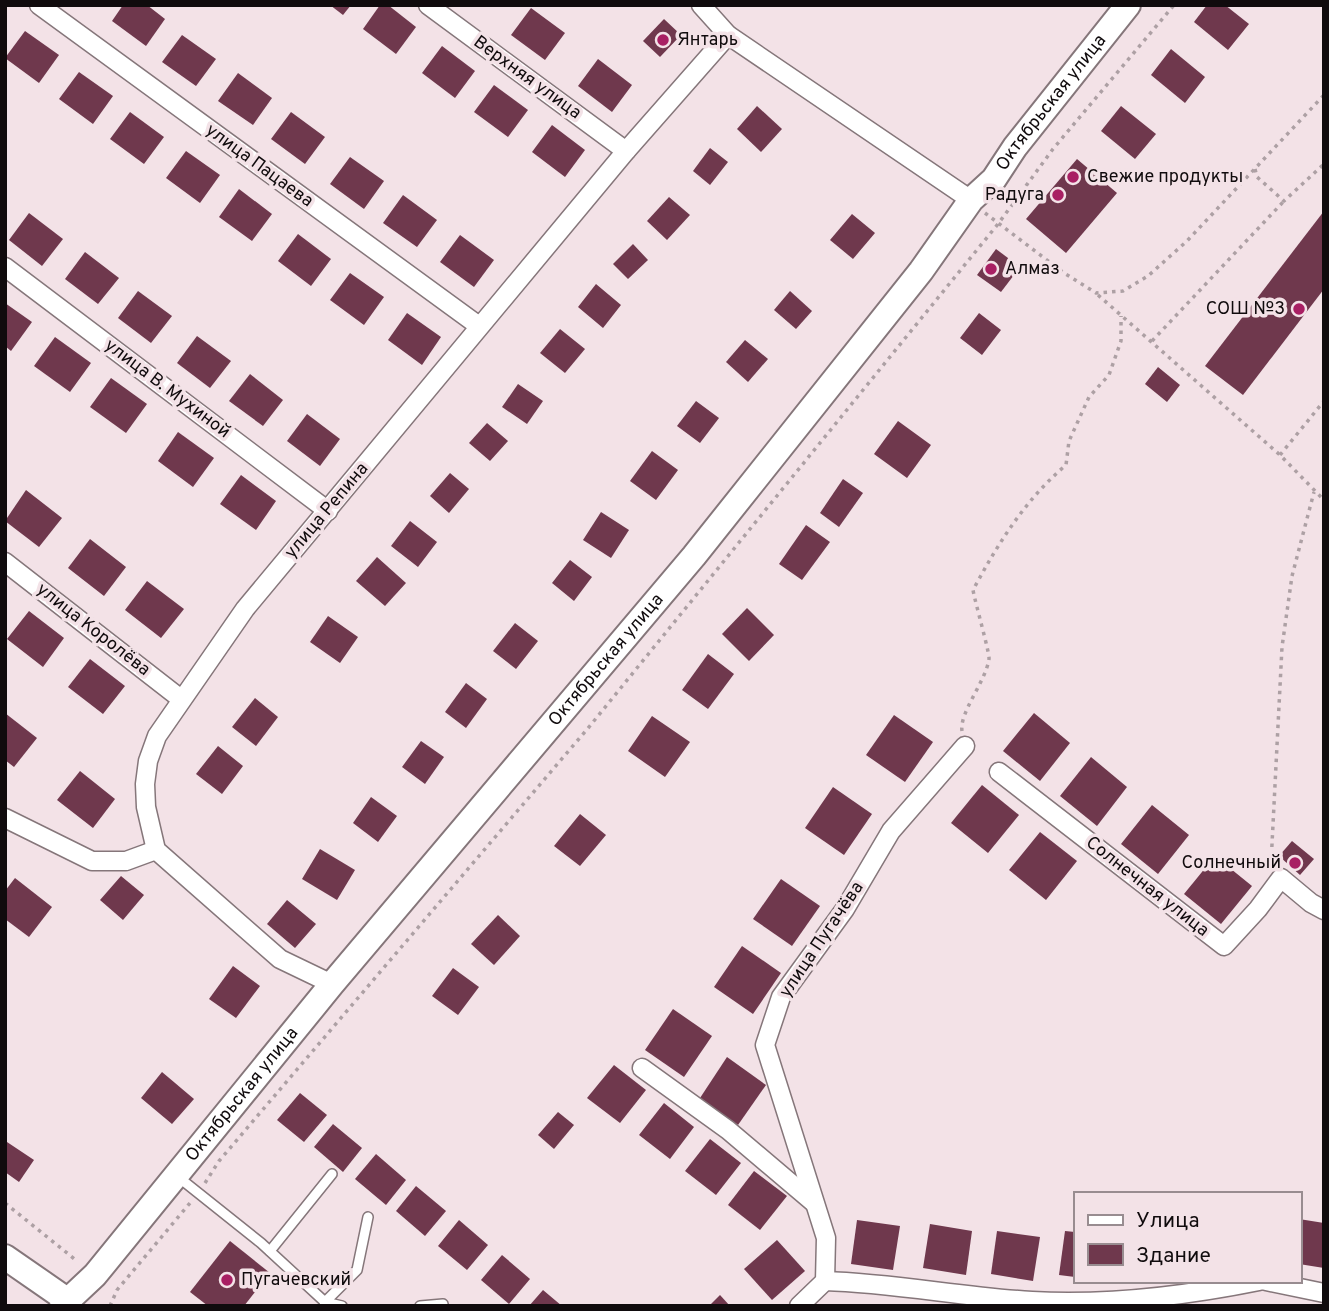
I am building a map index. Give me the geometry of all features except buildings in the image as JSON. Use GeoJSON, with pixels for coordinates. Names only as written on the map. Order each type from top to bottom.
{"type":"FeatureCollection","features":[{"type":"Feature","properties":{"kind":"main road","name":"Октябрьская улица"},"geometry":{"type":"LineString","coordinates":[[67,1304],[95,1275],[332,984],[694,555],[922,271],[971,200],[994,178],[1015,147],[1128,5]]}},
{"type":"Feature","properties":{"kind":"main road"},"geometry":{"type":"LineString","coordinates":[[5,1257],[67,1304]]}},
{"type":"Feature","properties":{"kind":"street","name":"улица Пацаева"},"geometry":{"type":"LineString","coordinates":[[39,5],[479,326]]}},
{"type":"Feature","properties":{"kind":"street","name":"Верхняя улица"},"geometry":{"type":"LineString","coordinates":[[428,5],[626,150]]}},
{"type":"Feature","properties":{"kind":"street"},"geometry":{"type":"LineString","coordinates":[[701,5],[728,35],[971,200]]}},
{"type":"Feature","properties":{"kind":"street","name":"улица Репина"},"geometry":{"type":"LineString","coordinates":[[156,850],[146,807],[148,761],[157,736],[181,699],[246,610],[479,326],[626,150],[728,35]]}},
{"type":"Feature","properties":{"kind":"street","name":"улица В. Мухиной"},"geometry":{"type":"LineString","coordinates":[[5,267],[328,511]]}},
{"type":"Feature","properties":{"kind":"street","name":"улица Королёва"},"geometry":{"type":"LineString","coordinates":[[5,562],[181,699]]}},
{"type":"Feature","properties":{"kind":"street","name":"улица Пугачёва"},"geometry":{"type":"LineString","coordinates":[[825,1281],[826,1238],[765,1045],[781,997],[845,909],[891,831],[965,746]]}},
{"type":"Feature","properties":{"kind":"street","name":"Солнечная улица"},"geometry":{"type":"LineString","coordinates":[[999,772],[1224,946],[1258,909],[1281,878]]}},
{"type":"Feature","properties":{"kind":"street"},"geometry":{"type":"LineString","coordinates":[[5,818],[92,861],[126,862],[156,850],[280,960],[332,984]]}},
{"type":"Feature","properties":{"kind":"street"},"geometry":{"type":"LineString","coordinates":[[1281,878],[1324,910]]}},
{"type":"Feature","properties":{"kind":"street","name":"улица Пугачёва"},"geometry":{"type":"LineString","coordinates":[[642,1068],[729,1130],[813,1202]]}},
{"type":"Feature","properties":{"kind":"street"},"geometry":{"type":"LineString","coordinates":[[799,1306],[825,1281],[870,1282],[1032,1301],[1178,1297],[1249,1283]]}},
{"type":"Feature","properties":{"kind":"street"},"geometry":{"type":"LineString","coordinates":[[1276,1283],[1324,1293]]}},
{"type":"Feature","properties":{"kind":"lane"},"geometry":{"type":"LineString","coordinates":[[270,1251],[332,1174]]}},
{"type":"Feature","properties":{"kind":"lane"},"geometry":{"type":"LineString","coordinates":[[175,1175],[270,1251],[325,1304],[342,1306]]}},
{"type":"Feature","properties":{"kind":"lane"},"geometry":{"type":"LineString","coordinates":[[325,1304],[356,1270],[368,1217]]}},
{"type":"Feature","properties":{"kind":"lane"},"geometry":{"type":"LineString","coordinates":[[420,1306],[443,1304]]}},
{"type":"Feature","properties":{"kind":"path"},"geometry":{"type":"LineString","coordinates":[[110,1306],[117,1290],[198,1192],[219,1161],[589,727],[998,224],[1053,149],[1174,5]]}},
{"type":"Feature","properties":{"kind":"path"},"geometry":{"type":"LineString","coordinates":[[1096,293],[1122,291],[1148,276],[1187,241],[1324,94]]}},
{"type":"Feature","properties":{"kind":"path"},"geometry":{"type":"LineString","coordinates":[[1152,341],[1284,201],[1324,164]]}},
{"type":"Feature","properties":{"kind":"path"},"geometry":{"type":"LineString","coordinates":[[1255,169],[1257,177],[1284,201]]}},
{"type":"Feature","properties":{"kind":"path"},"geometry":{"type":"LineString","coordinates":[[971,200],[998,224],[1096,293],[1280,455],[1324,500]]}},
{"type":"Feature","properties":{"kind":"path"},"geometry":{"type":"LineString","coordinates":[[965,746],[961,724],[990,658],[973,590],[998,544],[1036,491],[1066,465],[1069,441],[1089,397],[1109,375],[1121,341],[1121,316]]}},
{"type":"Feature","properties":{"kind":"path"},"geometry":{"type":"LineString","coordinates":[[1280,455],[1324,401]]}},
{"type":"Feature","properties":{"kind":"path"},"geometry":{"type":"LineString","coordinates":[[1281,878],[1270,862],[1282,648],[1292,576],[1314,492]]}},
{"type":"Feature","properties":{"kind":"path"},"geometry":{"type":"LineString","coordinates":[[5,1203],[117,1290]]}},
{"type":"Feature","properties":{"kind":"place","name":"Янтарь"},"geometry":{"type":"Point","coordinates":[663,40]}},
{"type":"Feature","properties":{"kind":"place","name":"Свежие продукты"},"geometry":{"type":"Point","coordinates":[1073,177]}},
{"type":"Feature","properties":{"kind":"place","name":"Радуга"},"geometry":{"type":"Point","coordinates":[1058,195]}},
{"type":"Feature","properties":{"kind":"place","name":"Алмаз"},"geometry":{"type":"Point","coordinates":[991,269]}},
{"type":"Feature","properties":{"kind":"place","name":"СОШ №3"},"geometry":{"type":"Point","coordinates":[1299,309]}},
{"type":"Feature","properties":{"kind":"place","name":"Солнечный"},"geometry":{"type":"Point","coordinates":[1295,863]}},
{"type":"Feature","properties":{"kind":"place","name":"Пугачевский"},"geometry":{"type":"Point","coordinates":[227,1280]}}]}
